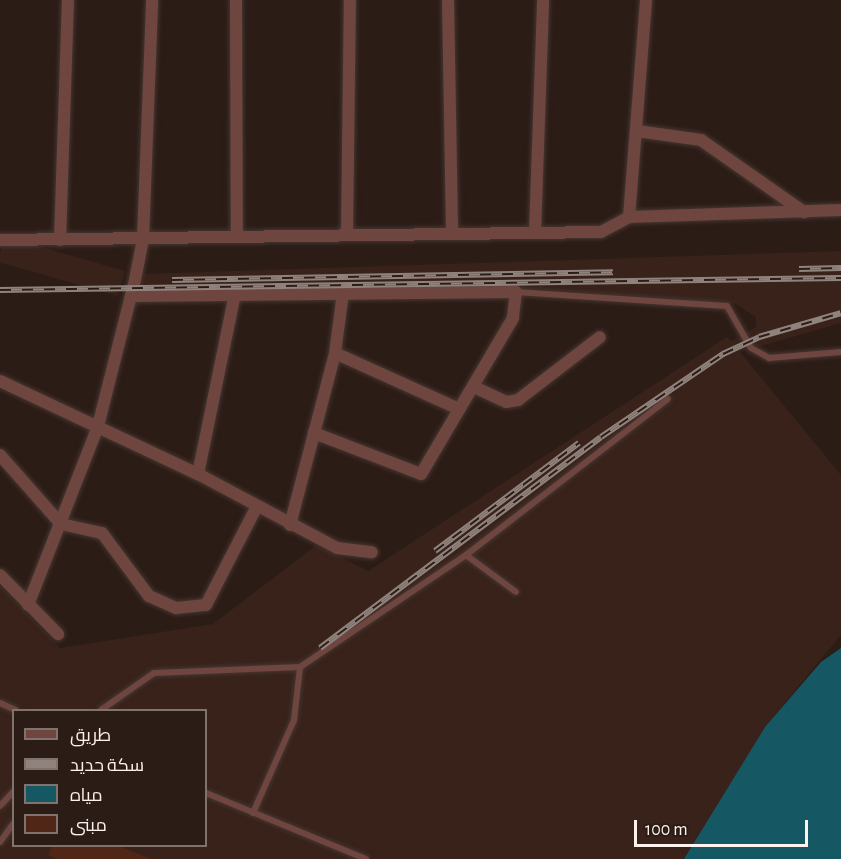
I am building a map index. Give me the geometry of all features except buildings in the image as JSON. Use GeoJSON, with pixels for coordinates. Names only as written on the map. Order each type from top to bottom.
{"type":"FeatureCollection","features":[{"type":"Feature","properties":{"kind":"street"},"geometry":{"type":"LineString","coordinates":[[60,240],[68,0]]}},
{"type":"Feature","properties":{"kind":"street"},"geometry":{"type":"LineString","coordinates":[[28,605],[62,524],[98,426],[143,239],[152,0]]}},
{"type":"Feature","properties":{"kind":"street"},"geometry":{"type":"LineString","coordinates":[[236,0],[237,236]]}},
{"type":"Feature","properties":{"kind":"street"},"geometry":{"type":"LineString","coordinates":[[347,235],[350,0]]}},
{"type":"Feature","properties":{"kind":"street"},"geometry":{"type":"LineString","coordinates":[[448,0],[452,233]]}},
{"type":"Feature","properties":{"kind":"street"},"geometry":{"type":"LineString","coordinates":[[534,233],[543,0]]}},
{"type":"Feature","properties":{"kind":"street"},"geometry":{"type":"LineString","coordinates":[[629,217],[646,0]]}},
{"type":"Feature","properties":{"kind":"street"},"geometry":{"type":"LineString","coordinates":[[637,131],[702,140],[804,212]]}},
{"type":"Feature","properties":{"kind":"street"},"geometry":{"type":"LineString","coordinates":[[0,240],[601,232],[629,217],[841,210]]}},
{"type":"Feature","properties":{"kind":"street"},"geometry":{"type":"LineString","coordinates":[[131,296],[516,292],[513,318],[474,387],[418,475],[314,433]]}},
{"type":"Feature","properties":{"kind":"street"},"geometry":{"type":"LineString","coordinates":[[290,525],[335,353],[343,293]]}},
{"type":"Feature","properties":{"kind":"street"},"geometry":{"type":"LineString","coordinates":[[198,474],[235,294]]}},
{"type":"Feature","properties":{"kind":"street"},"geometry":{"type":"LineString","coordinates":[[474,387],[506,402],[518,400],[600,337]]}},
{"type":"Feature","properties":{"kind":"street"},"geometry":{"type":"LineString","coordinates":[[335,353],[459,409]]}},
{"type":"Feature","properties":{"kind":"street"},"geometry":{"type":"LineString","coordinates":[[0,381],[198,474],[337,548],[372,552]]}},
{"type":"Feature","properties":{"kind":"street"},"geometry":{"type":"LineString","coordinates":[[0,455],[62,524],[102,533],[149,597],[176,608],[206,605],[257,506]]}},
{"type":"Feature","properties":{"kind":"street"},"geometry":{"type":"LineString","coordinates":[[0,575],[58,634]]}},
{"type":"Feature","properties":{"kind":"lane"},"geometry":{"type":"LineString","coordinates":[[516,292],[727,306],[751,348],[769,358],[841,352]]}},
{"type":"Feature","properties":{"kind":"lane"},"geometry":{"type":"LineString","coordinates":[[104,709],[154,673],[300,668],[466,555],[668,399]]}},
{"type":"Feature","properties":{"kind":"lane"},"geometry":{"type":"LineString","coordinates":[[466,555],[516,592]]}},
{"type":"Feature","properties":{"kind":"lane"},"geometry":{"type":"LineString","coordinates":[[253,813],[294,720],[300,668]]}},
{"type":"Feature","properties":{"kind":"lane"},"geometry":{"type":"LineString","coordinates":[[0,806],[12,793]]}},
{"type":"Feature","properties":{"kind":"lane"},"geometry":{"type":"LineString","coordinates":[[207,793],[366,859]]}},
{"type":"Feature","properties":{"kind":"lane"},"geometry":{"type":"LineString","coordinates":[[0,842],[12,826]]}},
{"type":"Feature","properties":{"kind":"shaded area"},"geometry":{"type":"Polygon","coordinates":[[[5,237],[125,271],[118,296],[0,262],[5,237]]]}},
{"type":"Feature","properties":{"kind":"shaded area"},"geometry":{"type":"Polygon","coordinates":[[[841,251],[841,323],[740,352],[841,475],[841,635],[765,727],[684,859],[0,859],[0,586],[60,648],[213,624],[317,545],[368,571],[727,337],[731,341],[756,327],[756,317],[736,304],[531,289],[140,295],[144,274],[841,251]]]}},
{"type":"Feature","properties":{"kind":"water"},"geometry":{"type":"Polygon","coordinates":[[[841,648],[841,859],[684,859],[765,727],[821,662],[841,648]]]}},
{"type":"Feature","properties":{"kind":"railway"},"geometry":{"type":"LineString","coordinates":[[799,269],[841,268]]}},
{"type":"Feature","properties":{"kind":"railway"},"geometry":{"type":"LineString","coordinates":[[172,280],[613,272]]}},
{"type":"Feature","properties":{"kind":"railway"},"geometry":{"type":"LineString","coordinates":[[0,290],[841,278]]}},
{"type":"Feature","properties":{"kind":"railway"},"geometry":{"type":"LineString","coordinates":[[320,648],[601,437],[723,354],[759,337],[841,313]]}},
{"type":"Feature","properties":{"kind":"railway"},"geometry":{"type":"LineString","coordinates":[[435,551],[579,443]]}}]}
